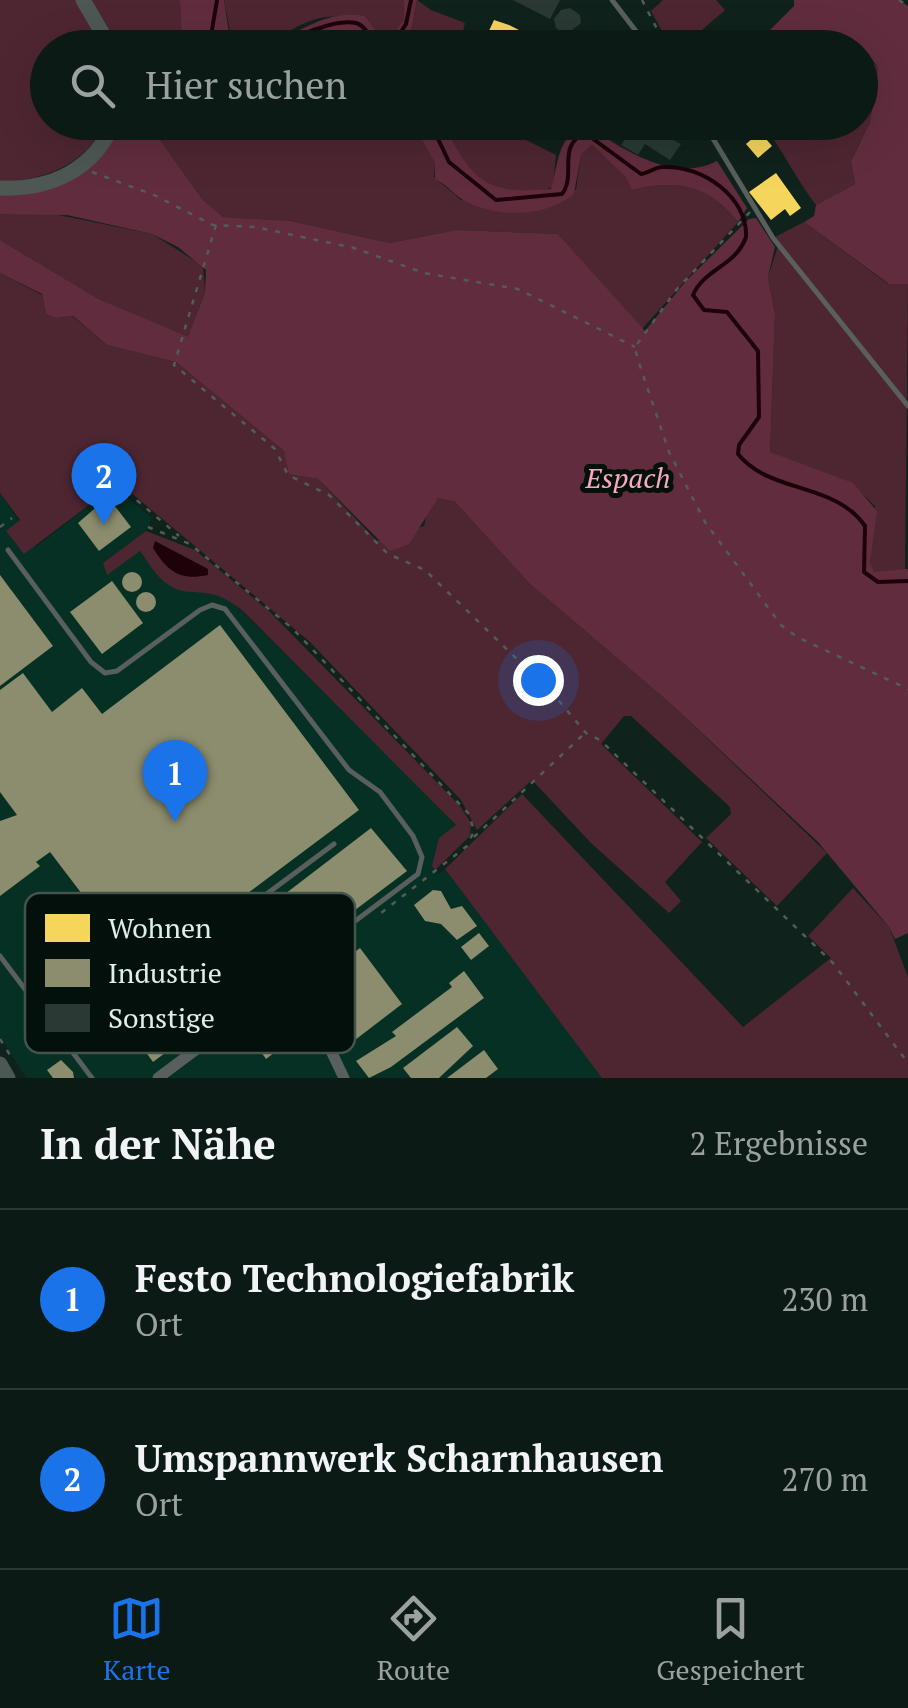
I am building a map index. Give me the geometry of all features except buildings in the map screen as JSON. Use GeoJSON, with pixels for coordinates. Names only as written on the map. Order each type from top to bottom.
{"type":"FeatureCollection","features":[{"type":"Feature","properties":{"kind":"main road"},"geometry":{"type":"LineString","coordinates":[[83,0],[100,30]]}},
{"type":"Feature","properties":{"kind":"main road"},"geometry":{"type":"LineString","coordinates":[[0,188],[44,184],[83,165],[105,140]]}},
{"type":"Feature","properties":{"kind":"main road"},"geometry":{"type":"LineString","coordinates":[[0,1064],[8,1078]]}},
{"type":"Feature","properties":{"kind":"street"},"geometry":{"type":"LineString","coordinates":[[158,1078],[191,1053]]}},
{"type":"Feature","properties":{"kind":"street"},"geometry":{"type":"LineString","coordinates":[[332,1053],[344,1078]]}},
{"type":"Feature","properties":{"kind":"lane"},"geometry":{"type":"LineString","coordinates":[[612,0],[635,30]]}},
{"type":"Feature","properties":{"kind":"lane"},"geometry":{"type":"LineString","coordinates":[[713,140],[773,238],[908,406]]}},
{"type":"Feature","properties":{"kind":"lane"},"geometry":{"type":"LineString","coordinates":[[8,550],[91,662],[105,673],[117,671],[200,610],[212,606],[225,609],[349,770],[380,792],[413,836],[422,857],[418,874],[355,922]]}},
{"type":"Feature","properties":{"kind":"lane"},"geometry":{"type":"LineString","coordinates":[[268,893],[334,844]]}},
{"type":"Feature","properties":{"kind":"lane"},"geometry":{"type":"LineString","coordinates":[[0,956],[25,989]]}},
{"type":"Feature","properties":{"kind":"lane"},"geometry":{"type":"LineString","coordinates":[[73,1053],[92,1078]]}},
{"type":"Feature","properties":{"kind":"path"},"geometry":{"type":"LineString","coordinates":[[642,0],[658,30]]}},
{"type":"Feature","properties":{"kind":"path"},"geometry":{"type":"LineString","coordinates":[[899,0],[908,6]]}},
{"type":"Feature","properties":{"kind":"path"},"geometry":{"type":"LineString","coordinates":[[83,165],[216,226],[255,227],[385,256],[424,273],[501,284],[550,301],[635,347],[676,469],[712,535],[779,622],[794,635],[908,689]]}},
{"type":"Feature","properties":{"kind":"path"},"geometry":{"type":"LineString","coordinates":[[635,347],[677,288],[746,216]]}},
{"type":"Feature","properties":{"kind":"path"},"geometry":{"type":"LineString","coordinates":[[216,226],[174,364],[272,446],[288,475],[326,493],[387,552],[406,559],[446,590],[553,694],[586,733],[600,740],[833,963],[908,1063]]}},
{"type":"Feature","properties":{"kind":"path"},"geometry":{"type":"LineString","coordinates":[[107,476],[300,635],[467,810],[474,826],[472,839]]}},
{"type":"Feature","properties":{"kind":"path"},"geometry":{"type":"LineString","coordinates":[[0,527],[12,518]]}},
{"type":"Feature","properties":{"kind":"path"},"geometry":{"type":"LineString","coordinates":[[148,527],[180,537]]}},
{"type":"Feature","properties":{"kind":"path"},"geometry":{"type":"LineString","coordinates":[[368,923],[446,866],[586,733]]}},
{"type":"Feature","properties":{"kind":"shaded area"},"geometry":{"type":"Polygon","coordinates":[[[0,0],[76,0],[94,30],[30,30],[30,140],[95,140],[62,168],[34,178],[0,183],[0,0]]]}},
{"type":"Feature","properties":{"kind":"shaded area"},"geometry":{"type":"Polygon","coordinates":[[[91,0],[180,0],[181,30],[108,30],[91,0]]]}},
{"type":"Feature","properties":{"kind":"shaded area"},"geometry":{"type":"Polygon","coordinates":[[[224,0],[404,0],[404,19],[396,30],[376,30],[365,16],[341,16],[316,19],[291,30],[230,30],[224,0]]]}},
{"type":"Feature","properties":{"kind":"shaded area"},"geometry":{"type":"Polygon","coordinates":[[[417,0],[465,23],[463,30],[410,30],[417,0]]]}},
{"type":"Feature","properties":{"kind":"shaded area"},"geometry":{"type":"Polygon","coordinates":[[[663,0],[716,0],[725,10],[702,30],[662,30],[651,11],[663,0]]]}},
{"type":"Feature","properties":{"kind":"shaded area"},"geometry":{"type":"Polygon","coordinates":[[[160,140],[422,140],[435,163],[434,177],[461,200],[576,190],[581,155],[592,145],[627,177],[632,190],[663,185],[691,188],[715,200],[738,222],[642,329],[558,234],[456,230],[390,243],[291,221],[223,217],[203,200],[160,140]]]}},
{"type":"Feature","properties":{"kind":"shaded area"},"geometry":{"type":"Polygon","coordinates":[[[452,140],[526,140],[556,155],[553,187],[512,193],[496,189],[471,170],[452,140]]]}},
{"type":"Feature","properties":{"kind":"shaded area"},"geometry":{"type":"Polygon","coordinates":[[[773,140],[861,140],[851,161],[855,184],[816,205],[773,140]]]}},
{"type":"Feature","properties":{"kind":"shaded area"},"geometry":{"type":"Polygon","coordinates":[[[44,212],[152,234],[203,266],[205,291],[188,338],[99,299],[0,240],[0,214],[44,212]]]}},
{"type":"Feature","properties":{"kind":"shaded area"},"geometry":{"type":"Polygon","coordinates":[[[804,222],[888,284],[908,284],[905,570],[874,573],[870,562],[875,506],[861,492],[770,452],[775,314],[768,277],[779,243],[775,237],[804,222]]]}},
{"type":"Feature","properties":{"kind":"shaded area"},"geometry":{"type":"Polygon","coordinates":[[[0,273],[42,295],[46,314],[58,318],[72,316],[107,345],[176,362],[284,451],[292,474],[318,479],[377,541],[424,526],[428,509],[438,498],[452,499],[529,583],[671,704],[827,853],[777,906],[706,838],[731,814],[730,807],[631,716],[624,716],[601,744],[702,842],[665,882],[681,901],[669,913],[591,843],[532,780],[477,830],[461,800],[309,641],[106,472],[103,476],[113,487],[24,554],[6,531],[20,520],[0,493],[0,273]]]}},
{"type":"Feature","properties":{"kind":"shaded area"},"geometry":{"type":"Polygon","coordinates":[[[113,487],[152,518],[146,531],[103,563],[107,574],[140,551],[173,587],[227,597],[424,791],[456,826],[432,866],[439,874],[445,869],[602,1078],[26,1078],[0,1036],[0,493],[36,547],[113,487]]]}},
{"type":"Feature","properties":{"kind":"shaded area"},"geometry":{"type":"Polygon","coordinates":[[[146,531],[195,550],[269,611],[460,806],[471,823],[470,836],[435,870],[432,866],[439,838],[456,825],[243,611],[219,597],[167,584],[140,551],[107,575],[103,563],[146,531]]]}},
{"type":"Feature","properties":{"kind":"shaded area"},"geometry":{"type":"Polygon","coordinates":[[[155,541],[208,569],[208,575],[190,577],[176,573],[153,548],[155,541]]]}},
{"type":"Feature","properties":{"kind":"shaded area"},"geometry":{"type":"Polygon","coordinates":[[[522,794],[743,1027],[831,958],[808,936],[853,888],[889,927],[908,977],[908,1078],[602,1078],[445,869],[522,794]]]}},
{"type":"Feature","properties":{"kind":"green space"},"geometry":{"type":"Polygon","coordinates":[[[180,0],[224,0],[229,30],[181,30],[180,0]]]}},
{"type":"Feature","properties":{"kind":"green space"},"geometry":{"type":"Polygon","coordinates":[[[404,0],[417,0],[410,30],[396,30],[404,19],[404,0]]]}},
{"type":"Feature","properties":{"kind":"green space"},"geometry":{"type":"Polygon","coordinates":[[[794,0],[899,0],[908,6],[908,284],[889,284],[804,222],[814,216],[816,205],[855,184],[851,161],[861,140],[878,140],[878,30],[770,30],[794,6],[794,0]]]}},
{"type":"Feature","properties":{"kind":"green space"},"geometry":{"type":"Polygon","coordinates":[[[365,16],[376,30],[299,30],[334,17],[365,16]]]}},
{"type":"Feature","properties":{"kind":"green space","name":"Espach"},"geometry":{"type":"Polygon","coordinates":[[[160,140],[203,200],[223,217],[291,221],[390,243],[456,230],[558,234],[645,331],[686,281],[749,219],[756,218],[775,247],[768,277],[775,314],[770,452],[853,483],[877,511],[870,562],[874,572],[908,569],[908,933],[895,939],[818,842],[671,704],[529,583],[454,501],[438,498],[409,544],[390,551],[318,479],[289,474],[284,451],[176,362],[107,345],[73,316],[56,318],[46,314],[42,294],[0,273],[0,240],[99,299],[188,337],[205,292],[206,270],[178,247],[152,234],[67,215],[0,214],[0,194],[71,175],[84,168],[108,142],[160,140]]]}},
{"type":"Feature","properties":{"kind":"green space"},"geometry":{"type":"Polygon","coordinates":[[[422,140],[452,140],[472,170],[494,186],[551,189],[567,140],[610,140],[666,166],[700,167],[717,161],[747,208],[738,222],[715,200],[691,188],[663,185],[632,190],[626,177],[592,145],[581,155],[574,194],[550,207],[522,213],[494,211],[462,200],[435,179],[435,163],[422,140]]]}},
{"type":"Feature","properties":{"kind":"waterway"},"geometry":{"type":"LineString","coordinates":[[212,30],[217,0]]}},
{"type":"Feature","properties":{"kind":"waterway"},"geometry":{"type":"LineString","coordinates":[[402,30],[411,0]]}},
{"type":"Feature","properties":{"kind":"waterway"},"geometry":{"type":"LineString","coordinates":[[315,30],[347,22],[365,30]]}},
{"type":"Feature","properties":{"kind":"waterway"},"geometry":{"type":"LineString","coordinates":[[439,140],[449,162],[496,200],[562,194],[575,140]]}},
{"type":"Feature","properties":{"kind":"waterway"},"geometry":{"type":"LineString","coordinates":[[595,140],[641,174],[663,167],[693,171],[731,197],[745,222],[746,237],[735,255],[705,279],[693,295],[704,310],[727,312],[758,351],[759,417],[739,445],[738,454],[767,476],[820,494],[852,512],[865,526],[864,572],[878,582],[908,581]]}},
{"type":"Feature","properties":{"kind":"place","name":"Umspannwerk Scharnhausen"},"geometry":{"type":"Point","coordinates":[104,525]}},
{"type":"Feature","properties":{"kind":"place","name":"Festo Technologiefabrik"},"geometry":{"type":"Point","coordinates":[175,822]}}]}
